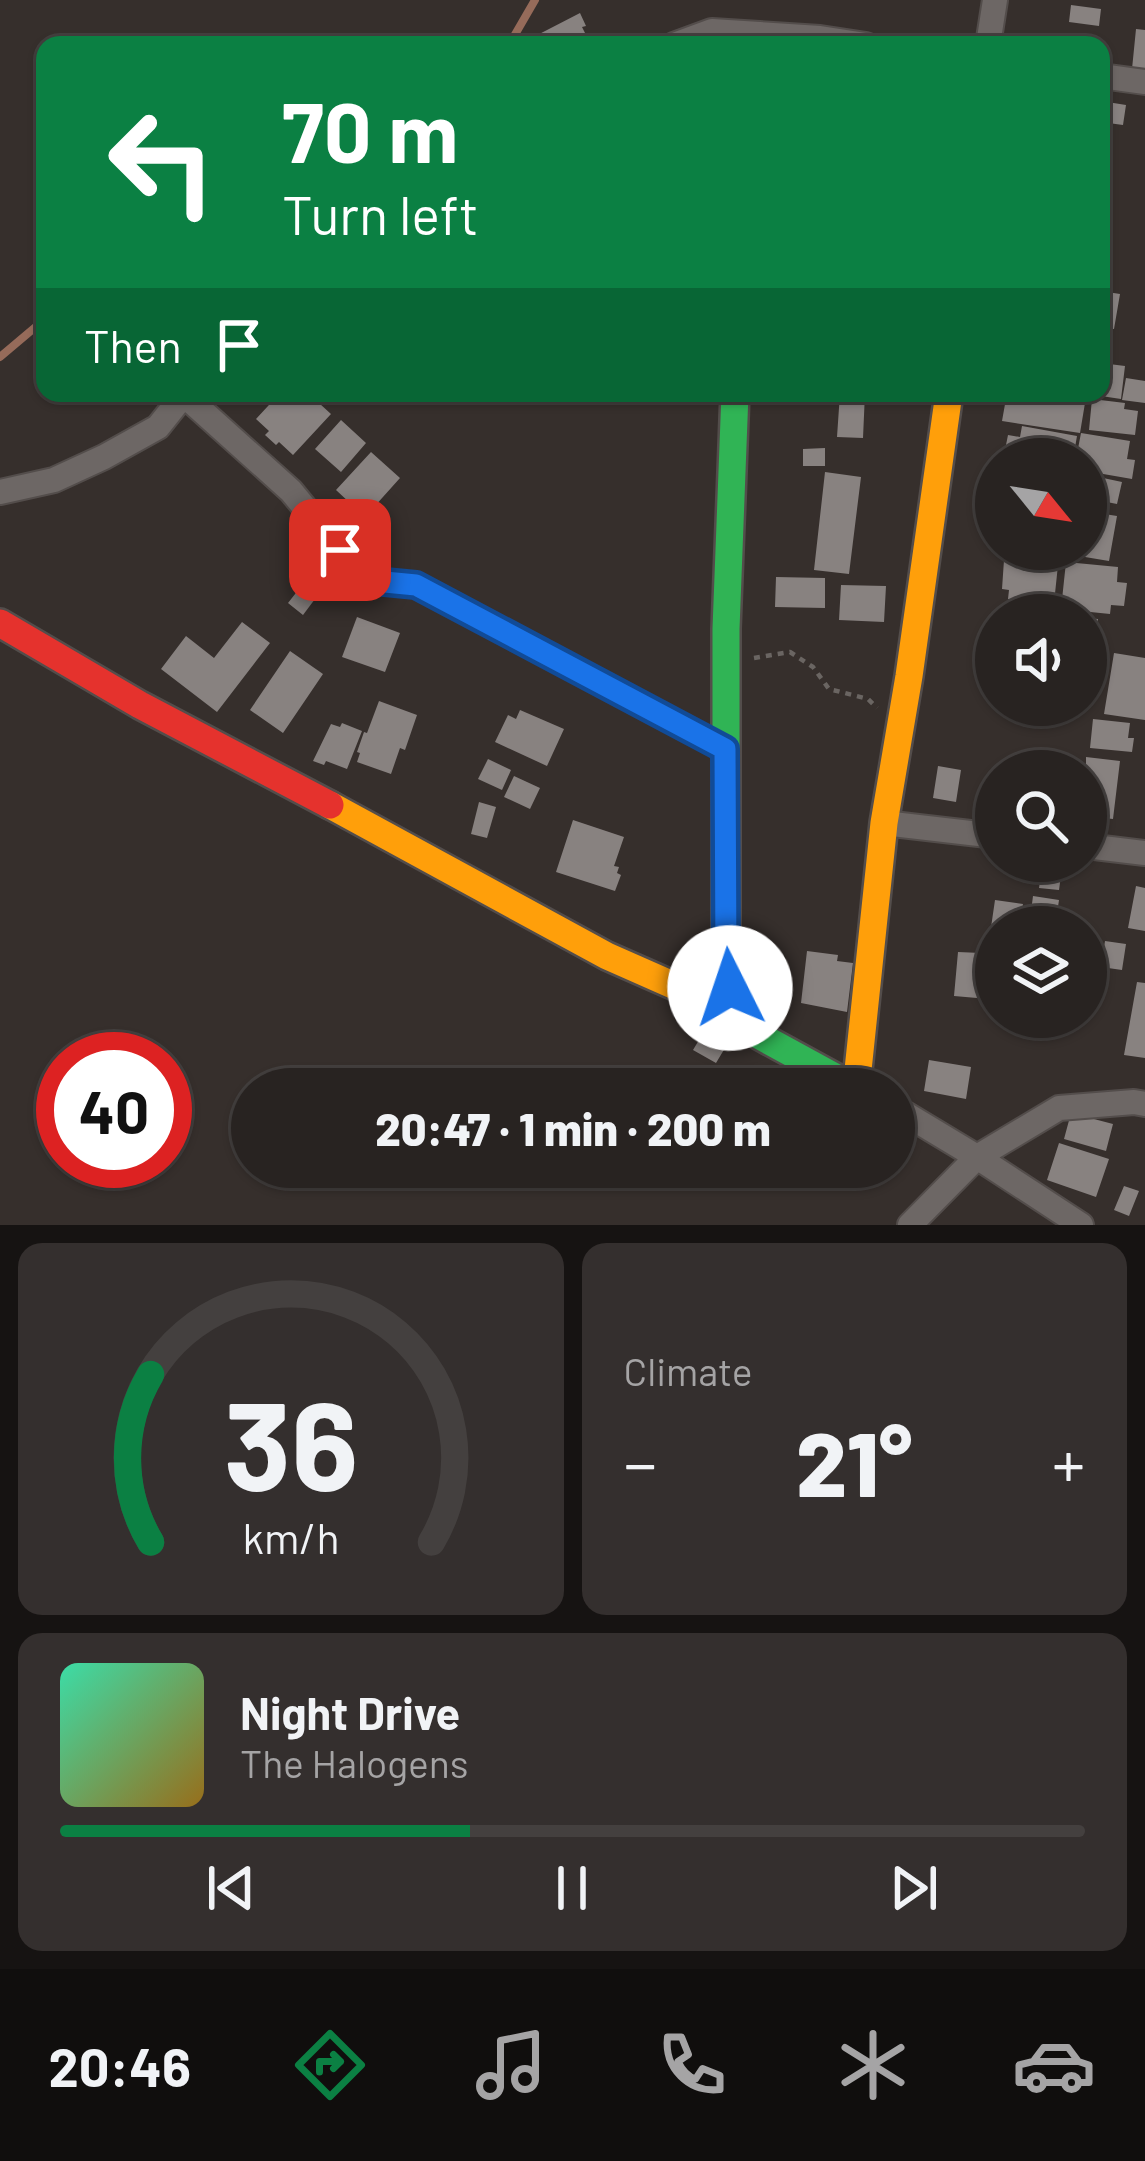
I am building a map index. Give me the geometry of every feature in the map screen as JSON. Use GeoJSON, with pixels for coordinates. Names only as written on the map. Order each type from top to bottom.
{"type":"FeatureCollection","features":[{"type":"Feature","properties":{"kind":"street"},"geometry":{"type":"LineString","coordinates":[[989,36],[995,0]]}},
{"type":"Feature","properties":{"kind":"street"},"geometry":{"type":"LineString","coordinates":[[698,36],[712,31],[789,36]]}},
{"type":"Feature","properties":{"kind":"street"},"geometry":{"type":"LineString","coordinates":[[1110,77],[1145,82]]}},
{"type":"Feature","properties":{"kind":"street"},"geometry":{"type":"LineString","coordinates":[[0,492],[54,480],[104,457],[158,427],[176,402]]}},
{"type":"Feature","properties":{"kind":"street"},"geometry":{"type":"LineString","coordinates":[[193,402],[291,491],[364,580],[416,585],[725,749]]}},
{"type":"Feature","properties":{"kind":"street"},"geometry":{"type":"LineString","coordinates":[[734,1012],[726,964],[725,667],[735,402]]}},
{"type":"Feature","properties":{"kind":"street"},"geometry":{"type":"LineString","coordinates":[[858,1068],[884,823],[948,402]]}},
{"type":"Feature","properties":{"kind":"street"},"geometry":{"type":"LineString","coordinates":[[0,622],[140,705],[504,902],[607,956],[734,1012],[760,1036],[818,1068]]}},
{"type":"Feature","properties":{"kind":"street"},"geometry":{"type":"LineString","coordinates":[[884,823],[975,834]]}},
{"type":"Feature","properties":{"kind":"street"},"geometry":{"type":"LineString","coordinates":[[1107,848],[1145,853]]}},
{"type":"Feature","properties":{"kind":"street"},"geometry":{"type":"LineString","coordinates":[[910,1225],[977,1156],[1060,1108],[1145,1104]]}},
{"type":"Feature","properties":{"kind":"street"},"geometry":{"type":"LineString","coordinates":[[915,1119],[1082,1225]]}},
{"type":"Feature","properties":{"kind":"path"},"geometry":{"type":"LineString","coordinates":[[725,667],[790,652],[813,667],[829,689],[868,699],[901,726]]}},
{"type":"Feature","properties":{"kind":"building"},"geometry":{"type":"Polygon","coordinates":[[[1071,5],[1101,9],[1099,26],[1069,22],[1071,5]]]}},
{"type":"Feature","properties":{"kind":"building"},"geometry":{"type":"Polygon","coordinates":[[[580,13],[586,26],[582,27],[586,36],[535,36],[580,13]]]}},
{"type":"Feature","properties":{"kind":"building"},"geometry":{"type":"Polygon","coordinates":[[[1136,29],[1145,30],[1145,70],[1132,69],[1136,29]]]}},
{"type":"Feature","properties":{"kind":"building"},"geometry":{"type":"Polygon","coordinates":[[[1110,102],[1126,105],[1123,125],[1110,123],[1110,102]]]}},
{"type":"Feature","properties":{"kind":"building"},"geometry":{"type":"Polygon","coordinates":[[[1110,292],[1120,294],[1114,329],[1110,329],[1110,292]]]}},
{"type":"Feature","properties":{"kind":"building"},"geometry":{"type":"Polygon","coordinates":[[[1110,364],[1125,366],[1121,399],[1110,397],[1110,364]]]}},
{"type":"Feature","properties":{"kind":"building"},"geometry":{"type":"Polygon","coordinates":[[[1126,378],[1145,381],[1145,403],[1122,400],[1126,378]]]}},
{"type":"Feature","properties":{"kind":"building"},"geometry":{"type":"Polygon","coordinates":[[[272,402],[318,402],[331,414],[293,455],[265,435],[269,431],[256,419],[272,402]]]}},
{"type":"Feature","properties":{"kind":"building"},"geometry":{"type":"Polygon","coordinates":[[[839,402],[865,402],[863,438],[837,437],[839,402]]]}},
{"type":"Feature","properties":{"kind":"building"},"geometry":{"type":"Polygon","coordinates":[[[1005,402],[1085,403],[1080,433],[1002,421],[1005,402]]]}},
{"type":"Feature","properties":{"kind":"building"},"geometry":{"type":"Polygon","coordinates":[[[1092,402],[1125,403],[1124,409],[1138,411],[1135,435],[1089,430],[1092,402]]]}},
{"type":"Feature","properties":{"kind":"building"},"geometry":{"type":"Polygon","coordinates":[[[341,420],[366,443],[341,472],[315,449],[341,420]]]}},
{"type":"Feature","properties":{"kind":"building"},"geometry":{"type":"Polygon","coordinates":[[[1022,426],[1077,436],[1007,438],[1020,437],[1022,426]]]}},
{"type":"Feature","properties":{"kind":"building"},"geometry":{"type":"Polygon","coordinates":[[[1081,433],[1130,441],[1127,459],[1135,460],[1132,479],[1107,475],[1107,438],[1080,438],[1081,433]]]}},
{"type":"Feature","properties":{"kind":"building"},"geometry":{"type":"Polygon","coordinates":[[[825,448],[825,466],[803,466],[803,449],[825,448]]]}},
{"type":"Feature","properties":{"kind":"building"},"geometry":{"type":"Polygon","coordinates":[[[371,452],[400,478],[365,517],[336,490],[371,452]]]}},
{"type":"Feature","properties":{"kind":"building"},"geometry":{"type":"Polygon","coordinates":[[[825,472],[861,477],[849,574],[814,570],[825,472]]]}},
{"type":"Feature","properties":{"kind":"building"},"geometry":{"type":"Polygon","coordinates":[[[1107,479],[1122,482],[1117,504],[1107,502],[1107,479]]]}},
{"type":"Feature","properties":{"kind":"building"},"geometry":{"type":"Polygon","coordinates":[[[1107,514],[1117,516],[1107,561],[1107,514]]]}},
{"type":"Feature","properties":{"kind":"building"},"geometry":{"type":"Polygon","coordinates":[[[1118,567],[1117,582],[1127,583],[1124,606],[1111,605],[1110,614],[1107,594],[1063,594],[1065,570],[1118,567]]]}},
{"type":"Feature","properties":{"kind":"building"},"geometry":{"type":"Polygon","coordinates":[[[1003,570],[1057,570],[1055,594],[1009,594],[1002,589],[1003,570]]]}},
{"type":"Feature","properties":{"kind":"building"},"geometry":{"type":"Polygon","coordinates":[[[776,577],[825,578],[825,608],[775,607],[776,577]]]}},
{"type":"Feature","properties":{"kind":"building"},"geometry":{"type":"Polygon","coordinates":[[[306,580],[321,591],[303,615],[288,603],[306,580]]]}},
{"type":"Feature","properties":{"kind":"building"},"geometry":{"type":"Polygon","coordinates":[[[841,585],[886,586],[884,622],[839,620],[841,585]]]}},
{"type":"Feature","properties":{"kind":"building"},"geometry":{"type":"Polygon","coordinates":[[[357,617],[400,633],[385,672],[342,657],[357,617]]]}},
{"type":"Feature","properties":{"kind":"building"},"geometry":{"type":"Polygon","coordinates":[[[242,622],[270,643],[217,712],[161,669],[186,636],[214,658],[242,622]]]}},
{"type":"Feature","properties":{"kind":"building"},"geometry":{"type":"Polygon","coordinates":[[[290,651],[323,674],[283,733],[250,710],[290,651]]]}},
{"type":"Feature","properties":{"kind":"building"},"geometry":{"type":"Polygon","coordinates":[[[1114,653],[1145,658],[1145,720],[1107,714],[1114,653]]]}},
{"type":"Feature","properties":{"kind":"building"},"geometry":{"type":"Polygon","coordinates":[[[379,701],[417,715],[391,774],[357,762],[379,701]]]}},
{"type":"Feature","properties":{"kind":"building"},"geometry":{"type":"Polygon","coordinates":[[[520,710],[564,729],[547,766],[495,742],[508,715],[516,719],[520,710]]]}},
{"type":"Feature","properties":{"kind":"building"},"geometry":{"type":"Polygon","coordinates":[[[1107,721],[1130,723],[1132,752],[1090,748],[1092,726],[1107,726],[1107,721]]]}},
{"type":"Feature","properties":{"kind":"building"},"geometry":{"type":"Polygon","coordinates":[[[342,723],[362,731],[347,769],[313,761],[331,724],[340,727],[342,723]]]}},
{"type":"Feature","properties":{"kind":"building"},"geometry":{"type":"Polygon","coordinates":[[[488,759],[511,770],[502,790],[478,779],[488,759]]]}},
{"type":"Feature","properties":{"kind":"building"},"geometry":{"type":"Polygon","coordinates":[[[1107,759],[1120,761],[1113,819],[1107,818],[1107,759]]]}},
{"type":"Feature","properties":{"kind":"building"},"geometry":{"type":"Polygon","coordinates":[[[938,766],[961,770],[956,802],[933,798],[938,766]]]}},
{"type":"Feature","properties":{"kind":"building"},"geometry":{"type":"Polygon","coordinates":[[[514,776],[540,788],[530,809],[504,797],[514,776]]]}},
{"type":"Feature","properties":{"kind":"building"},"geometry":{"type":"Polygon","coordinates":[[[479,802],[496,807],[487,838],[471,834],[479,802]]]}},
{"type":"Feature","properties":{"kind":"building"},"geometry":{"type":"Polygon","coordinates":[[[573,820],[624,837],[614,866],[621,875],[615,891],[556,872],[573,820]]]}},
{"type":"Feature","properties":{"kind":"building"},"geometry":{"type":"Polygon","coordinates":[[[1040,882],[1060,882],[1059,890],[1039,888],[1040,882]]]}},
{"type":"Feature","properties":{"kind":"building"},"geometry":{"type":"Polygon","coordinates":[[[1136,886],[1145,888],[1145,931],[1128,928],[1136,886]]]}},
{"type":"Feature","properties":{"kind":"building"},"geometry":{"type":"Polygon","coordinates":[[[1033,896],[1059,900],[1058,906],[1032,906],[1033,896]]]}},
{"type":"Feature","properties":{"kind":"building"},"geometry":{"type":"Polygon","coordinates":[[[995,900],[1023,904],[1023,906],[994,906],[995,900]]]}},
{"type":"Feature","properties":{"kind":"building"},"geometry":{"type":"Polygon","coordinates":[[[1107,941],[1126,944],[1122,970],[1107,968],[1107,941]]]}},
{"type":"Feature","properties":{"kind":"building"},"geometry":{"type":"Polygon","coordinates":[[[807,951],[838,955],[837,961],[853,963],[847,1012],[801,1003],[807,951]]]}},
{"type":"Feature","properties":{"kind":"building"},"geometry":{"type":"Polygon","coordinates":[[[958,952],[975,953],[975,998],[954,996],[958,952]]]}},
{"type":"Feature","properties":{"kind":"building"},"geometry":{"type":"Polygon","coordinates":[[[1137,982],[1145,983],[1145,1058],[1124,1055],[1137,982]]]}},
{"type":"Feature","properties":{"kind":"building"},"geometry":{"type":"Polygon","coordinates":[[[702,1035],[725,1048],[716,1063],[693,1050],[702,1035]]]}},
{"type":"Feature","properties":{"kind":"building"},"geometry":{"type":"Polygon","coordinates":[[[929,1060],[971,1067],[966,1099],[924,1091],[929,1060]]]}},
{"type":"Feature","properties":{"kind":"building"},"geometry":{"type":"Polygon","coordinates":[[[1071,1113],[1113,1124],[1106,1151],[1064,1139],[1071,1113]]]}},
{"type":"Feature","properties":{"kind":"building"},"geometry":{"type":"Polygon","coordinates":[[[1059,1143],[1109,1159],[1096,1197],[1047,1180],[1059,1143]]]}},
{"type":"Feature","properties":{"kind":"building"},"geometry":{"type":"Polygon","coordinates":[[[1124,1186],[1139,1191],[1129,1216],[1114,1210],[1124,1186]]]}},
{"type":"Feature","properties":{"kind":"waterway"},"geometry":{"type":"LineString","coordinates":[[514,36],[535,0]]}},
{"type":"Feature","properties":{"kind":"waterway"},"geometry":{"type":"LineString","coordinates":[[0,357],[36,327]]}},
{"type":"Feature","properties":{"kind":"traffic: fast"},"geometry":{"type":"LineString","coordinates":[[735,402],[726,629],[726,964],[734,1012],[760,1036],[819,1068]]}},
{"type":"Feature","properties":{"kind":"traffic: slow"},"geometry":{"type":"LineString","coordinates":[[858,1068],[884,823],[948,402]]}},
{"type":"Feature","properties":{"kind":"traffic: slow"},"geometry":{"type":"LineString","coordinates":[[330,805],[607,956],[734,1012]]}},
{"type":"Feature","properties":{"kind":"traffic: jam"},"geometry":{"type":"LineString","coordinates":[[0,623],[140,705],[330,805]]}},
{"type":"Feature","properties":{"kind":"route"},"geometry":{"type":"LineString","coordinates":[[340,550],[364,580],[416,585],[725,749],[730,988]]}}]}
